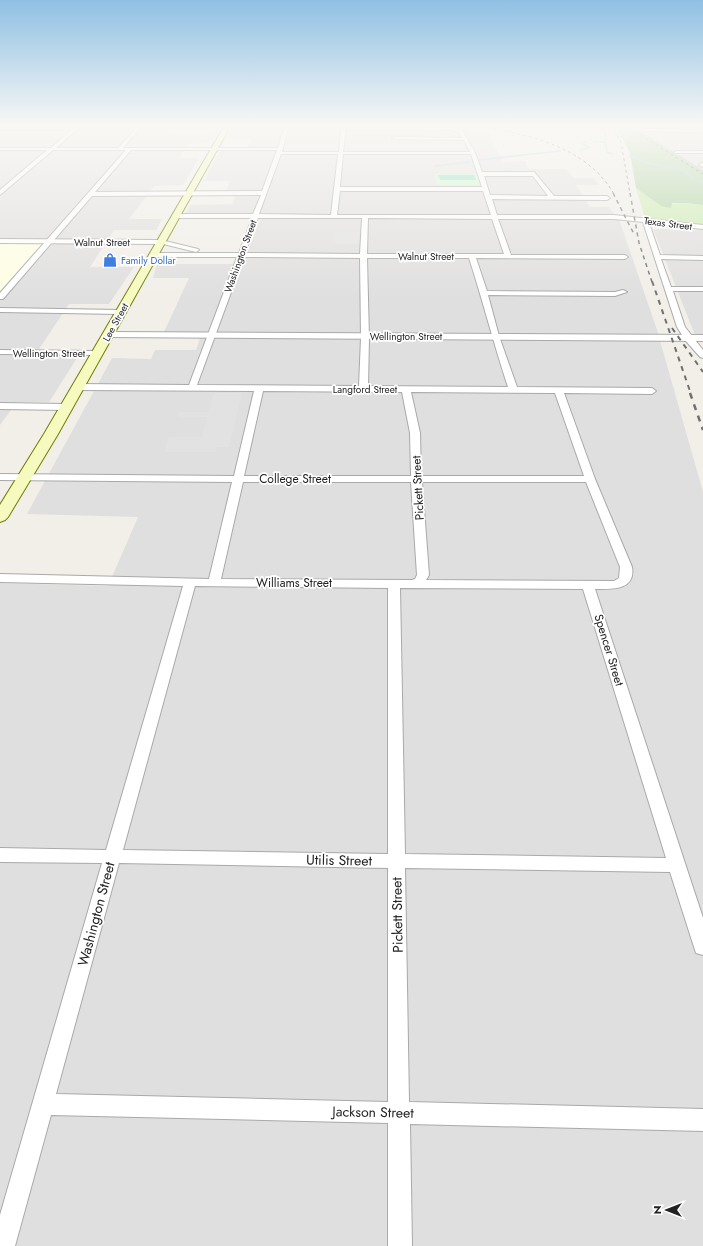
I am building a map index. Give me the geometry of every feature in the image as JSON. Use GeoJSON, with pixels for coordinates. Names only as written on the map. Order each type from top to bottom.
{"type":"FeatureCollection","features":[{"type":"Feature","properties":{"kind":"main road","name":"Lee Street"},"geometry":{"type":"LineString","coordinates":[[0,517],[98,353],[120,312],[195,183]]}},
{"type":"Feature","properties":{"kind":"street"},"geometry":{"type":"LineString","coordinates":[[0,193],[11,183]]}},
{"type":"Feature","properties":{"kind":"street"},"geometry":{"type":"LineString","coordinates":[[0,297],[100,183]]}},
{"type":"Feature","properties":{"kind":"street","name":"Washington Street"},"geometry":{"type":"LineString","coordinates":[[192,388],[268,183]]}},
{"type":"Feature","properties":{"kind":"street"},"geometry":{"type":"LineString","coordinates":[[334,216],[338,183]]}},
{"type":"Feature","properties":{"kind":"street"},"geometry":{"type":"LineString","coordinates":[[483,183],[508,256]]}},
{"type":"Feature","properties":{"kind":"street"},"geometry":{"type":"LineString","coordinates":[[541,183],[553,198]]}},
{"type":"Feature","properties":{"kind":"street"},"geometry":{"type":"LineString","coordinates":[[338,189],[485,189]]}},
{"type":"Feature","properties":{"kind":"street"},"geometry":{"type":"LineString","coordinates":[[90,194],[264,193]]}},
{"type":"Feature","properties":{"kind":"street"},"geometry":{"type":"LineString","coordinates":[[488,197],[607,198]]}},
{"type":"Feature","properties":{"kind":"street","name":"Texas Street"},"geometry":{"type":"LineString","coordinates":[[177,216],[614,217],[703,227]]}},
{"type":"Feature","properties":{"kind":"street"},"geometry":{"type":"LineString","coordinates":[[364,389],[365,336],[363,242],[365,216]]}},
{"type":"Feature","properties":{"kind":"street"},"geometry":{"type":"LineString","coordinates":[[645,220],[681,327],[688,338],[703,355]]}},
{"type":"Feature","properties":{"kind":"street","name":"Walnut Street"},"geometry":{"type":"LineString","coordinates":[[0,241],[161,242],[210,254],[227,255]]}},
{"type":"Feature","properties":{"kind":"street","name":"Walnut Street"},"geometry":{"type":"LineString","coordinates":[[153,255],[625,256]]}},
{"type":"Feature","properties":{"kind":"street"},"geometry":{"type":"LineString","coordinates":[[472,256],[484,293],[495,336],[513,390]]}},
{"type":"Feature","properties":{"kind":"street"},"geometry":{"type":"LineString","coordinates":[[658,257],[703,258]]}},
{"type":"Feature","properties":{"kind":"street"},"geometry":{"type":"LineString","coordinates":[[668,289],[703,289]]}},
{"type":"Feature","properties":{"kind":"street"},"geometry":{"type":"LineString","coordinates":[[484,293],[615,294],[623,292]]}},
{"type":"Feature","properties":{"kind":"street"},"geometry":{"type":"LineString","coordinates":[[0,310],[120,312]]}},
{"type":"Feature","properties":{"kind":"street","name":"Wellington Street"},"geometry":{"type":"LineString","coordinates":[[108,335],[703,338]]}},
{"type":"Feature","properties":{"kind":"street","name":"Wellington Street"},"geometry":{"type":"LineString","coordinates":[[0,352],[98,353]]}},
{"type":"Feature","properties":{"kind":"street","name":"Langford Street"},"geometry":{"type":"LineString","coordinates":[[78,387],[652,391]]}},
{"type":"Feature","properties":{"kind":"street"},"geometry":{"type":"LineString","coordinates":[[214,583],[259,389]]}},
{"type":"Feature","properties":{"kind":"street","name":"Pickett Street"},"geometry":{"type":"LineString","coordinates":[[406,389],[415,433],[416,479],[423,575],[420,581],[414,584]]}},
{"type":"Feature","properties":{"kind":"street"},"geometry":{"type":"LineString","coordinates":[[558,390],[590,479],[627,573],[626,578],[622,583],[615,585],[588,585]]}},
{"type":"Feature","properties":{"kind":"street"},"geometry":{"type":"LineString","coordinates":[[0,406],[66,406]]}},
{"type":"Feature","properties":{"kind":"street","name":"College Street"},"geometry":{"type":"LineString","coordinates":[[0,477],[590,479]]}},
{"type":"Feature","properties":{"kind":"street","name":"Williams Street"},"geometry":{"type":"LineString","coordinates":[[0,578],[214,583],[588,585]]}},
{"type":"Feature","properties":{"kind":"street","name":"Washington Street"},"geometry":{"type":"LineString","coordinates":[[2,1246],[190,582]]}},
{"type":"Feature","properties":{"kind":"street","name":"Pickett Street"},"geometry":{"type":"LineString","coordinates":[[394,584],[400,1246]]}},
{"type":"Feature","properties":{"kind":"street","name":"Spencer Street"},"geometry":{"type":"LineString","coordinates":[[588,585],[703,947]]}},
{"type":"Feature","properties":{"kind":"street","name":"Utilis Street"},"geometry":{"type":"LineString","coordinates":[[0,855],[678,865]]}},
{"type":"Feature","properties":{"kind":"street","name":"Jackson Street"},"geometry":{"type":"LineString","coordinates":[[43,1104],[703,1120]]}},
{"type":"Feature","properties":{"kind":"shaded area"},"geometry":{"type":"Polygon","coordinates":[[[0,183],[184,183],[183,185],[154,186],[129,219],[162,219],[156,230],[114,230],[90,267],[134,267],[109,304],[69,304],[35,355],[79,355],[49,402],[17,402],[0,425],[0,183]]]}},
{"type":"Feature","properties":{"kind":"shaded area"},"geometry":{"type":"Polygon","coordinates":[[[229,183],[598,183],[599,185],[576,185],[590,207],[609,207],[620,222],[657,330],[703,492],[703,1246],[0,1246],[0,583],[108,586],[138,517],[27,514],[112,358],[151,359],[155,350],[196,350],[202,332],[164,332],[189,278],[153,278],[157,264],[243,264],[262,214],[186,214],[190,205],[233,204],[236,193],[226,192],[229,183]]]}},
{"type":"Feature","properties":{"kind":"shaded area"},"geometry":{"type":"Polygon","coordinates":[[[653,229],[703,230],[703,335],[695,335],[653,229]]]}},
{"type":"Feature","properties":{"kind":"shaded area"},"geometry":{"type":"Polygon","coordinates":[[[336,232],[359,232],[359,244],[335,244],[336,232]]]}},
{"type":"Feature","properties":{"kind":"shaded area"},"geometry":{"type":"Polygon","coordinates":[[[0,244],[42,244],[0,291],[0,244]]]}},
{"type":"Feature","properties":{"kind":"shaded area"},"geometry":{"type":"Polygon","coordinates":[[[214,393],[242,393],[229,447],[217,447],[216,452],[164,452],[169,437],[202,437],[207,417],[178,417],[179,412],[208,412],[214,393]]]}},
{"type":"Feature","properties":{"kind":"green space"},"geometry":{"type":"Polygon","coordinates":[[[437,183],[479,183],[481,188],[438,188],[437,183]]]}},
{"type":"Feature","properties":{"kind":"green space"},"geometry":{"type":"Polygon","coordinates":[[[635,183],[703,183],[703,205],[672,203],[671,208],[661,206],[636,188],[635,183]]]}},
{"type":"Feature","properties":{"kind":"green space"},"geometry":{"type":"Polygon","coordinates":[[[636,188],[661,206],[682,203],[703,205],[703,225],[688,225],[645,218],[636,188]]]}},
{"type":"Feature","properties":{"kind":"railway"},"geometry":{"type":"LineString","coordinates":[[606,183],[614,194]]}},
{"type":"Feature","properties":{"kind":"railway"},"geometry":{"type":"LineString","coordinates":[[628,183],[630,194]]}},
{"type":"Feature","properties":{"kind":"railway"},"geometry":{"type":"LineString","coordinates":[[613,193],[634,234]]}},
{"type":"Feature","properties":{"kind":"railway"},"geometry":{"type":"LineString","coordinates":[[630,193],[639,243],[652,282]]}},
{"type":"Feature","properties":{"kind":"railway"},"geometry":{"type":"LineString","coordinates":[[652,281],[691,394]]}},
{"type":"Feature","properties":{"kind":"railway"},"geometry":{"type":"LineString","coordinates":[[672,328],[703,372]]}},
{"type":"Feature","properties":{"kind":"railway"},"geometry":{"type":"LineString","coordinates":[[690,393],[703,430]]}},
{"type":"Feature","properties":{"kind":"place","name":"Family Dollar"},"geometry":{"type":"Point","coordinates":[110,260]}}]}
